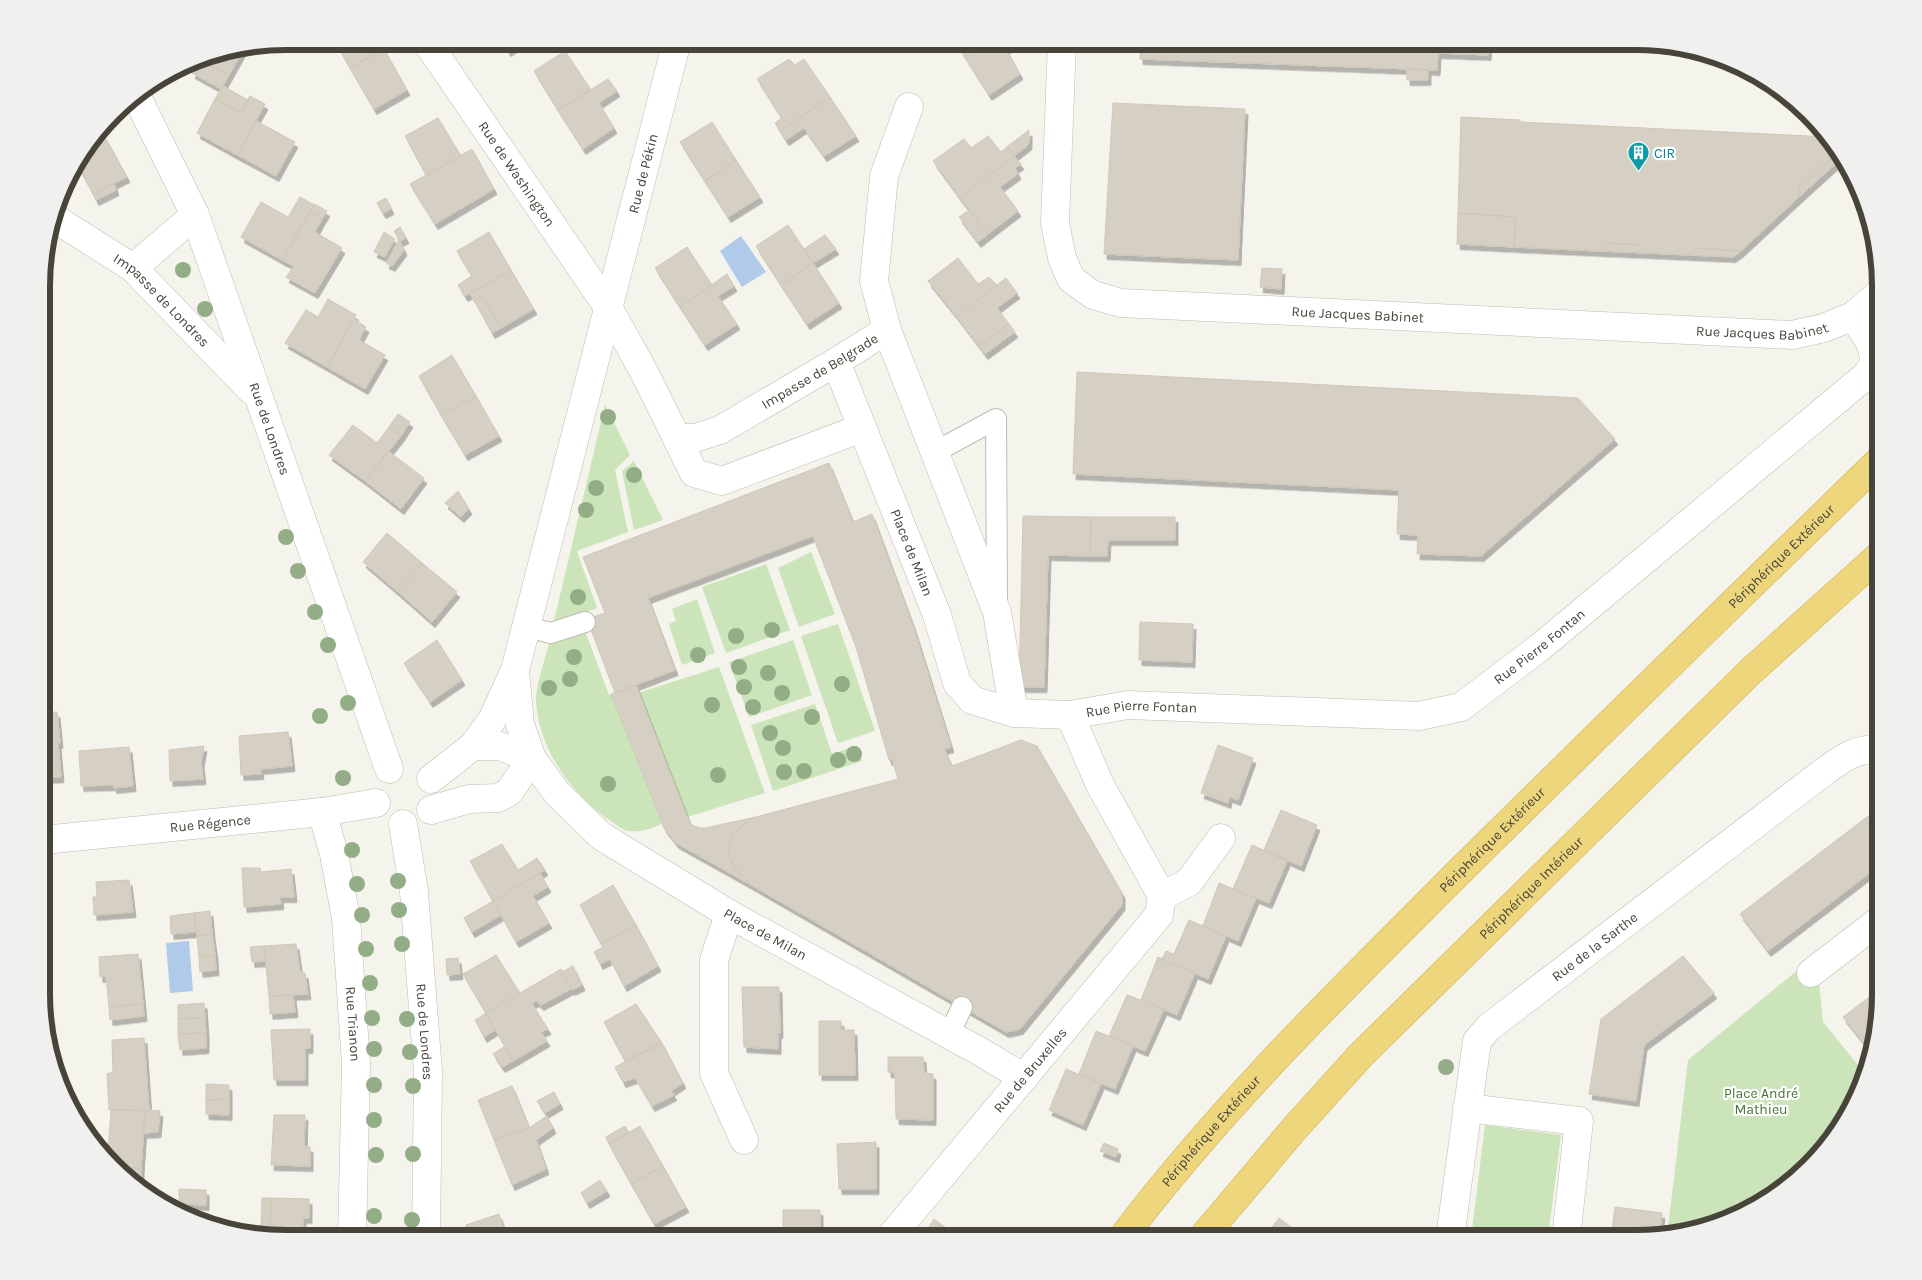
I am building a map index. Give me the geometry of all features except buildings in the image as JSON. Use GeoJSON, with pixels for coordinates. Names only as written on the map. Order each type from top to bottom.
{"type":"FeatureCollection","features":[{"type":"Feature","properties":{"kind":"highway","name":"Périphérique Extérieur"},"geometry":{"type":"LineString","coordinates":[[1128,1230],[1240,1096],[1338,992],[1614,717],[1872,468]]}},
{"type":"Feature","properties":{"kind":"highway","name":"Périphérique Intérieur"},"geometry":{"type":"LineString","coordinates":[[1209,1230],[1295,1128],[1360,1056],[1751,671],[1872,562]]}},
{"type":"Feature","properties":{"kind":"street","name":"Rue de Washington"},"geometry":{"type":"LineString","coordinates":[[432,50],[608,307]]}},
{"type":"Feature","properties":{"kind":"street","name":"Rue de Pékin"},"geometry":{"type":"LineString","coordinates":[[608,307],[676,50]]}},
{"type":"Feature","properties":{"kind":"street","name":"Rue Jacques Babinet"},"geometry":{"type":"LineString","coordinates":[[1062,50],[1055,223],[1062,258],[1071,279],[1093,296],[1121,303],[1792,335],[1824,328],[1853,316],[1872,300]]}},
{"type":"Feature","properties":{"kind":"street","name":"Rue de Londres"},"geometry":{"type":"LineString","coordinates":[[139,101],[195,215],[389,769]]}},
{"type":"Feature","properties":{"kind":"street","name":"Impasse de Belgrade"},"geometry":{"type":"LineString","coordinates":[[677,438],[695,438],[720,430],[887,330],[874,281],[883,186],[884,176],[909,107]]}},
{"type":"Feature","properties":{"kind":"street"},"geometry":{"type":"LineString","coordinates":[[133,268],[195,215]]}},
{"type":"Feature","properties":{"kind":"street","name":"Impasse de Londres"},"geometry":{"type":"LineString","coordinates":[[59,221],[133,268],[258,397]]}},
{"type":"Feature","properties":{"kind":"street"},"geometry":{"type":"LineString","coordinates":[[608,307],[694,473],[722,481],[862,428]]}},
{"type":"Feature","properties":{"kind":"street","name":"Place de Milan"},"geometry":{"type":"LineString","coordinates":[[431,779],[473,746],[492,720],[515,670],[608,307]]}},
{"type":"Feature","properties":{"kind":"street","name":"Rue Pierre Fontan"},"geometry":{"type":"LineString","coordinates":[[1853,316],[1870,342],[1872,349]]}},
{"type":"Feature","properties":{"kind":"street"},"geometry":{"type":"LineString","coordinates":[[887,330],[998,612],[1014,713]]}},
{"type":"Feature","properties":{"kind":"street","name":"Place de Milan"},"geometry":{"type":"LineString","coordinates":[[836,362],[937,615],[957,683],[972,700],[1014,713],[1070,715]]}},
{"type":"Feature","properties":{"kind":"street","name":"Rue Pierre Fontan"},"geometry":{"type":"LineString","coordinates":[[1070,715],[1128,705],[1419,716],[1461,707],[1538,648],[1868,374],[1872,366]]}},
{"type":"Feature","properties":{"kind":"street","name":"Place de Milan"},"geometry":{"type":"LineString","coordinates":[[515,670],[520,724],[532,759],[557,794],[601,836],[729,914],[1024,1078]]}},
{"type":"Feature","properties":{"kind":"street"},"geometry":{"type":"LineString","coordinates":[[1070,715],[1100,785],[1162,896],[1189,882],[1221,838]]}},
{"type":"Feature","properties":{"kind":"street"},"geometry":{"type":"LineString","coordinates":[[431,810],[469,799],[498,798],[509,792],[532,759],[500,746],[473,746]]}},
{"type":"Feature","properties":{"kind":"street","name":"Rue de la Sarthe"},"geometry":{"type":"LineString","coordinates":[[1451,1230],[1477,1041],[1489,1027],[1832,767],[1855,752],[1872,749]]}},
{"type":"Feature","properties":{"kind":"street"},"geometry":{"type":"LineString","coordinates":[[400,764],[413,765],[423,770],[431,779],[435,789],[435,800],[431,810],[424,818],[414,823],[403,824],[392,821],[382,813],[376,803],[375,790],[380,778],[389,769],[400,764]]}},
{"type":"Feature","properties":{"kind":"street","name":"Rue Régence"},"geometry":{"type":"LineString","coordinates":[[50,839],[322,812],[376,803]]}},
{"type":"Feature","properties":{"kind":"street","name":"Rue Trianon"},"geometry":{"type":"LineString","coordinates":[[322,812],[334,854],[346,918],[356,1064],[352,1230]]}},
{"type":"Feature","properties":{"kind":"street","name":"Rue de Londres"},"geometry":{"type":"LineString","coordinates":[[403,824],[414,892],[428,1072],[426,1230]]}},
{"type":"Feature","properties":{"kind":"street","name":"Rue de Bruxelles"},"geometry":{"type":"LineString","coordinates":[[896,1230],[1159,915],[1162,896]]}},
{"type":"Feature","properties":{"kind":"street"},"geometry":{"type":"LineString","coordinates":[[729,914],[714,960],[714,1073],[744,1140]]}},
{"type":"Feature","properties":{"kind":"street"},"geometry":{"type":"LineString","coordinates":[[1811,973],[1872,926]]}},
{"type":"Feature","properties":{"kind":"street"},"geometry":{"type":"LineString","coordinates":[[1467,1108],[1579,1121],[1567,1230]]}},
{"type":"Feature","properties":{"kind":"lane"},"geometry":{"type":"LineString","coordinates":[[935,452],[996,419],[998,612]]}},
{"type":"Feature","properties":{"kind":"lane"},"geometry":{"type":"LineString","coordinates":[[526,627],[552,633],[585,622]]}},
{"type":"Feature","properties":{"kind":"lane"},"geometry":{"type":"LineString","coordinates":[[949,1035],[962,1007]]}},
{"type":"Feature","properties":{"kind":"green space"},"geometry":{"type":"Polygon","coordinates":[[[605,405],[630,455],[615,470],[628,532],[577,551],[597,608],[553,625],[605,405]]]}},
{"type":"Feature","properties":{"kind":"green space"},"geometry":{"type":"Polygon","coordinates":[[[634,461],[663,520],[634,530],[622,471],[634,461]]]}},
{"type":"Feature","properties":{"kind":"green space"},"geometry":{"type":"Polygon","coordinates":[[[811,552],[835,614],[799,627],[778,568],[811,552]]]}},
{"type":"Feature","properties":{"kind":"green space"},"geometry":{"type":"Polygon","coordinates":[[[766,564],[790,630],[726,653],[702,587],[766,564]]]}},
{"type":"Feature","properties":{"kind":"green space"},"geometry":{"type":"Polygon","coordinates":[[[697,599],[715,653],[682,665],[669,624],[676,621],[672,609],[697,599]]]}},
{"type":"Feature","properties":{"kind":"green space"},"geometry":{"type":"Polygon","coordinates":[[[838,624],[875,731],[838,743],[801,636],[838,624]]]}},
{"type":"Feature","properties":{"kind":"green space"},"geometry":{"type":"Polygon","coordinates":[[[585,631],[662,824],[637,831],[626,830],[616,825],[595,809],[570,783],[550,752],[543,735],[538,718],[536,694],[549,644],[585,631]]]}},
{"type":"Feature","properties":{"kind":"green space"},"geometry":{"type":"Polygon","coordinates":[[[793,640],[812,695],[749,717],[729,662],[793,640]]]}},
{"type":"Feature","properties":{"kind":"green space"},"geometry":{"type":"Polygon","coordinates":[[[719,667],[765,793],[687,817],[638,693],[719,667]]]}},
{"type":"Feature","properties":{"kind":"green space"},"geometry":{"type":"Polygon","coordinates":[[[815,704],[832,754],[857,745],[862,761],[773,791],[751,725],[815,704]]]}},
{"type":"Feature","properties":{"kind":"green space","name":"Place André Mathieu"},"geometry":{"type":"Polygon","coordinates":[[[1805,964],[1819,983],[1823,1022],[1860,1067],[1848,1098],[1832,1125],[1813,1150],[1792,1171],[1767,1190],[1740,1206],[1697,1222],[1668,1228],[1688,1060],[1805,964]]]}},
{"type":"Feature","properties":{"kind":"green space"},"geometry":{"type":"Polygon","coordinates":[[[1485,1125],[1561,1135],[1549,1230],[1472,1230],[1485,1125]]]}},
{"type":"Feature","properties":{"kind":"water"},"geometry":{"type":"Polygon","coordinates":[[[741,236],[766,272],[742,287],[720,251],[741,236]]]}},
{"type":"Feature","properties":{"kind":"water"},"geometry":{"type":"Polygon","coordinates":[[[189,941],[193,991],[170,993],[166,943],[189,941]]]}},
{"type":"Feature","properties":{"kind":"place","name":"CIR"},"geometry":{"type":"Point","coordinates":[1638,172]}}]}
